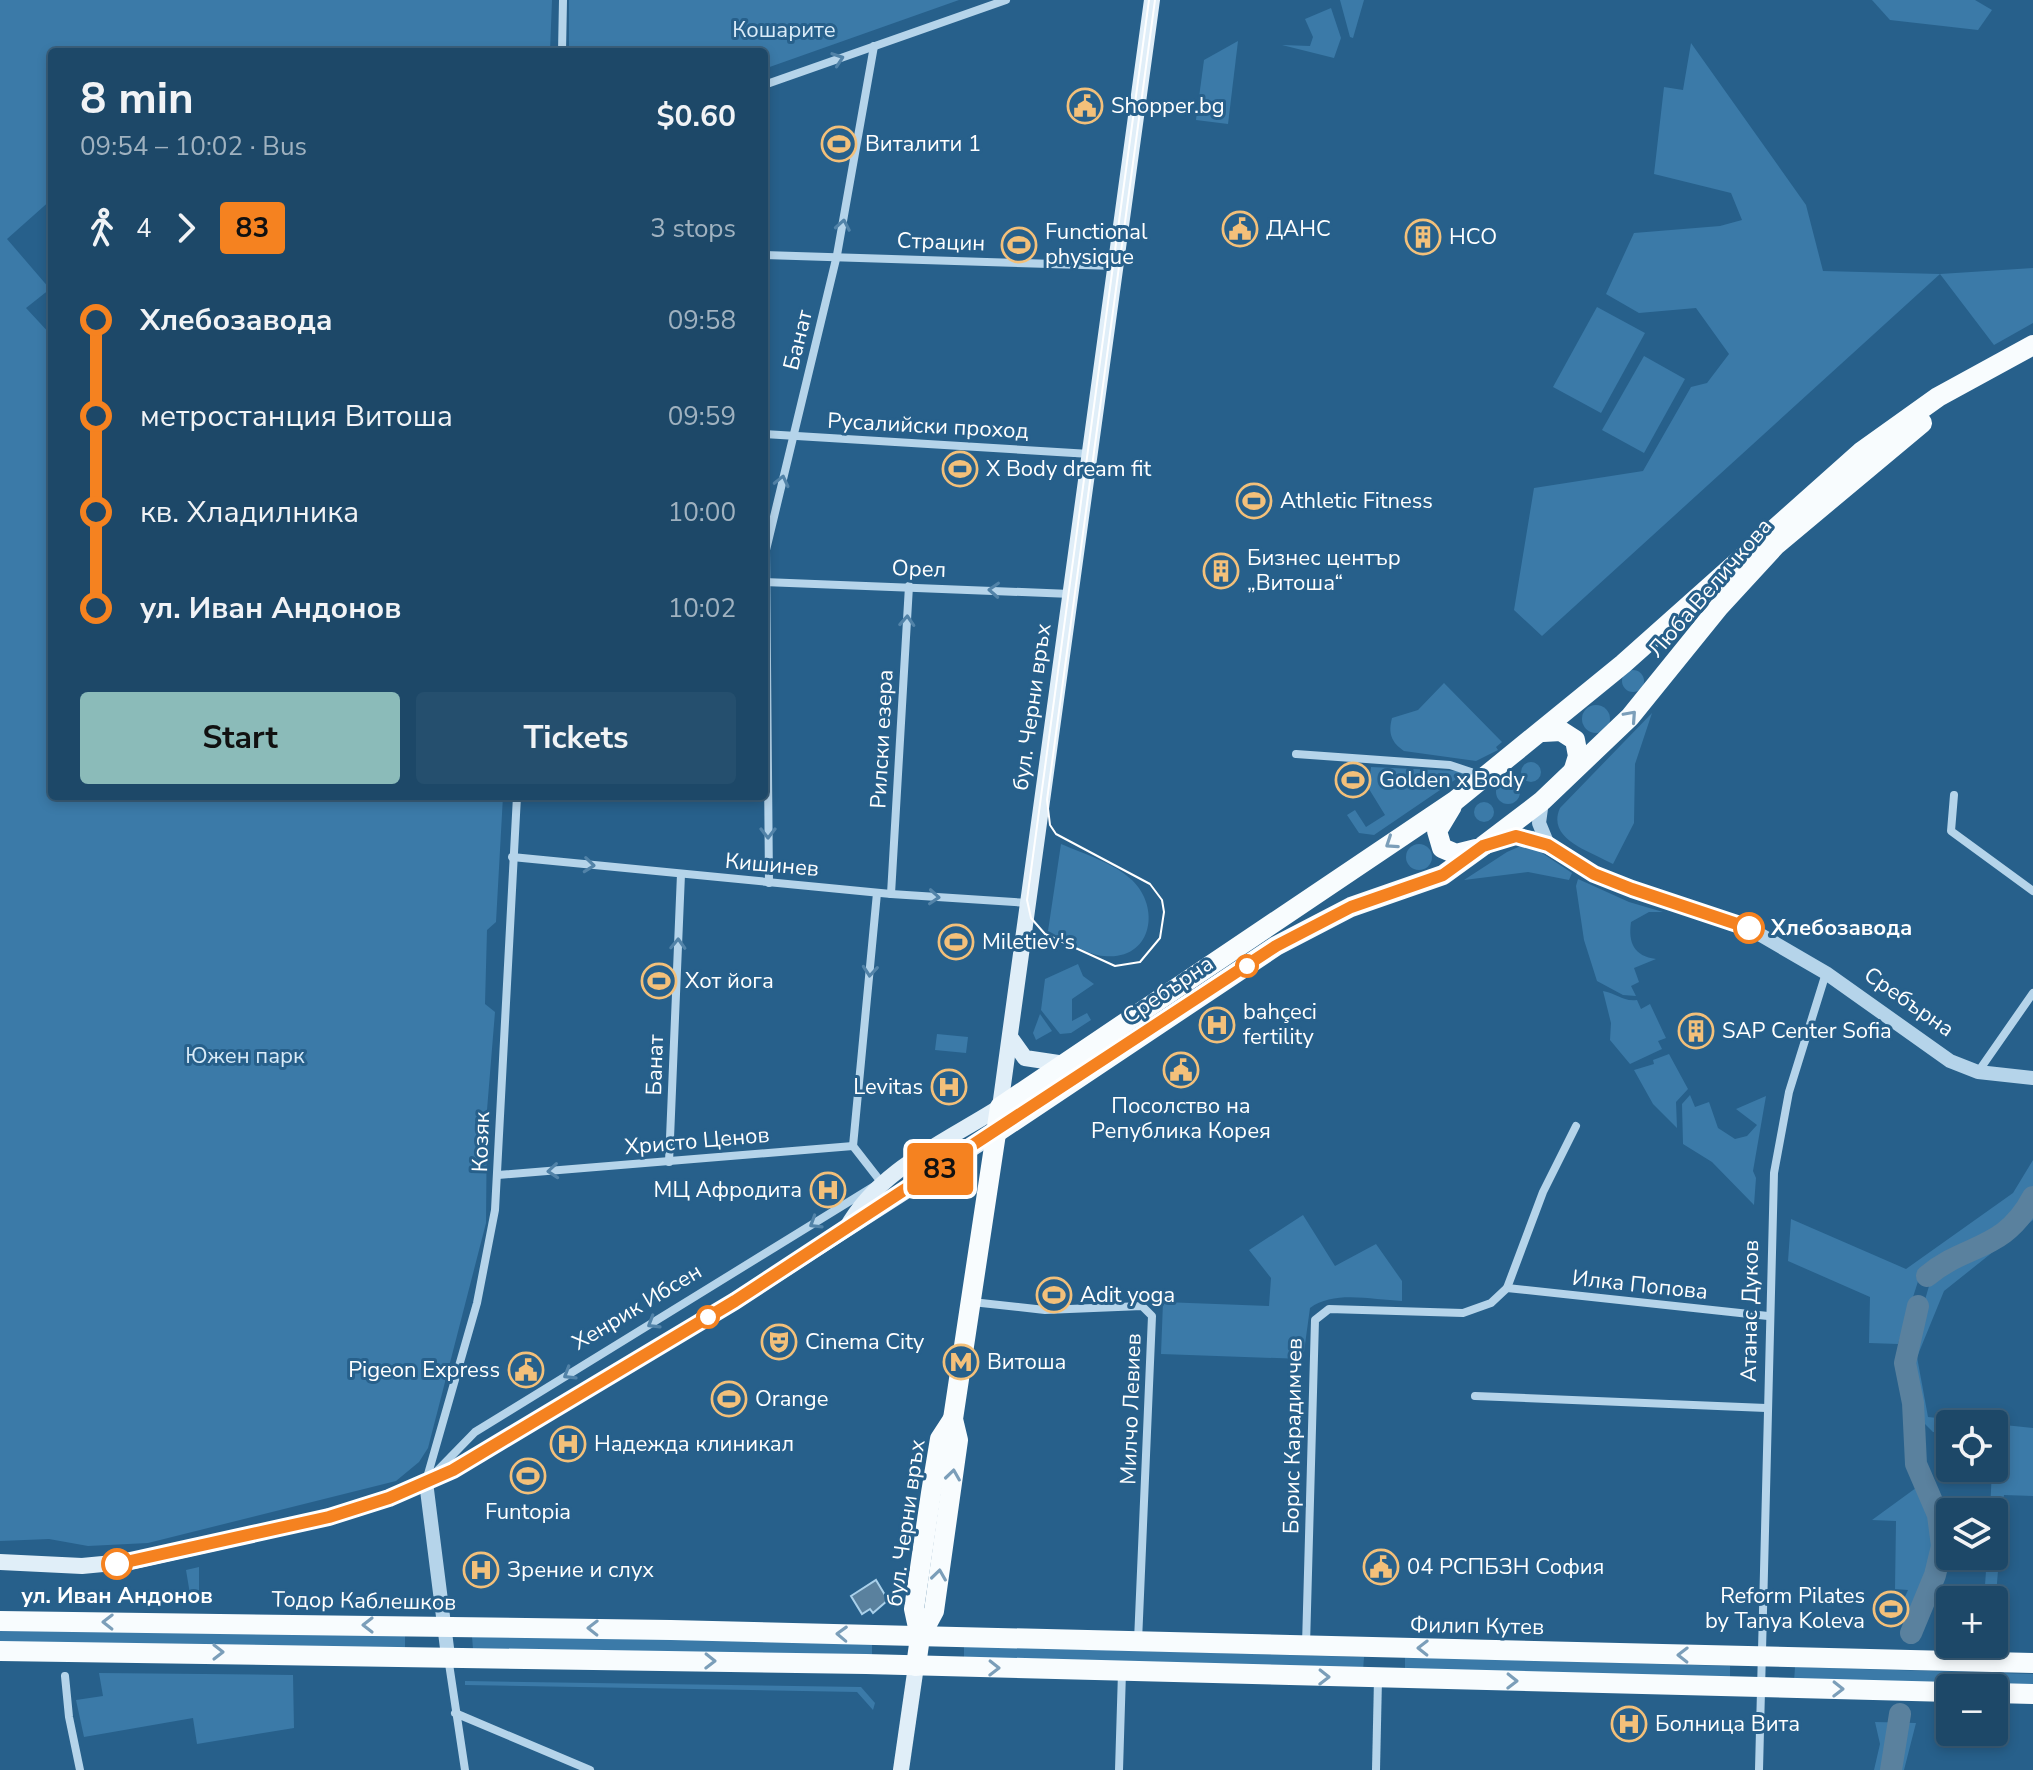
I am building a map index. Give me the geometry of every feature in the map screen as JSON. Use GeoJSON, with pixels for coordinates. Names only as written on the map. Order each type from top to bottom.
{"type":"FeatureCollection","features":[{"type":"Feature","properties":{"kind":"main road","name":"бул. Черни връх"},"geometry":{"type":"LineString","coordinates":[[901,1770],[920,1637],[934,1611],[958,1440],[953,1419],[1030,903],[1152,0]]}},
{"type":"Feature","properties":{"kind":"main road","name":"Люба Величкова"},"geometry":{"type":"LineString","coordinates":[[1543,732],[1861,452],[1938,397],[2033,345]]}},
{"type":"Feature","properties":{"kind":"main road","name":"Люба Величкова"},"geometry":{"type":"LineString","coordinates":[[1483,846],[1542,801],[1630,717],[1719,607],[1802,521],[1924,422],[2033,360]]}},
{"type":"Feature","properties":{"kind":"main road"},"geometry":{"type":"LineString","coordinates":[[1543,732],[1561,731],[1575,740],[1578,756],[1574,769]]}},
{"type":"Feature","properties":{"kind":"main road","name":"Сребърна"},"geometry":{"type":"LineString","coordinates":[[1000,1107],[1456,800],[1543,732]]}},
{"type":"Feature","properties":{"kind":"main road"},"geometry":{"type":"LineString","coordinates":[[1456,800],[1439,827],[1437,835],[1442,848],[1456,854],[1483,846]]}},
{"type":"Feature","properties":{"kind":"main road","name":"Сребърна"},"geometry":{"type":"LineString","coordinates":[[996,1133],[1276,946],[1351,907],[1443,875],[1483,846]]}},
{"type":"Feature","properties":{"kind":"main road"},"geometry":{"type":"LineString","coordinates":[[1010,1037],[1025,1058],[1065,1064]]}},
{"type":"Feature","properties":{"kind":"main road","name":"Хенрик Ибсен"},"geometry":{"type":"LineString","coordinates":[[846,1229],[857,1209],[881,1182],[1000,1107]]}},
{"type":"Feature","properties":{"kind":"main road","name":"Хенрик Ибсен"},"geometry":{"type":"LineString","coordinates":[[0,1562],[82,1566],[134,1561],[329,1517],[426,1482],[500,1443],[996,1133]]}},
{"type":"Feature","properties":{"kind":"main road","name":"Тодор Каблешков"},"geometry":{"type":"LineString","coordinates":[[0,1621],[446,1625],[920,1637]]}},
{"type":"Feature","properties":{"kind":"main road","name":"Филип Кутев"},"geometry":{"type":"LineString","coordinates":[[920,1637],[2033,1663]]}},
{"type":"Feature","properties":{"kind":"main road"},"geometry":{"type":"LineString","coordinates":[[0,1651],[448,1656],[1936,1692]]}},
{"type":"Feature","properties":{"kind":"main road"},"geometry":{"type":"LineString","coordinates":[[2008,1693],[2033,1694]]}},
{"type":"Feature","properties":{"kind":"street"},"geometry":{"type":"LineString","coordinates":[[562,48],[563,0]]}},
{"type":"Feature","properties":{"kind":"street"},"geometry":{"type":"LineString","coordinates":[[768,84],[1006,0]]}},
{"type":"Feature","properties":{"kind":"street","name":"Банат"},"geometry":{"type":"LineString","coordinates":[[768,542],[837,255],[874,46]]}},
{"type":"Feature","properties":{"kind":"street","name":"Страцин"},"geometry":{"type":"LineString","coordinates":[[768,255],[1117,266]]}},
{"type":"Feature","properties":{"kind":"street","name":"Русалийски проход"},"geometry":{"type":"LineString","coordinates":[[768,434],[1091,454]]}},
{"type":"Feature","properties":{"kind":"street","name":"Орел"},"geometry":{"type":"LineString","coordinates":[[768,582],[1072,594]]}},
{"type":"Feature","properties":{"kind":"street","name":"Рилски езера"},"geometry":{"type":"LineString","coordinates":[[891,894],[909,586]]}},
{"type":"Feature","properties":{"kind":"street"},"geometry":{"type":"LineString","coordinates":[[1296,754],[1450,765],[1471,772],[1481,781]]}},
{"type":"Feature","properties":{"kind":"street"},"geometry":{"type":"LineString","coordinates":[[1954,795],[1951,831],[2033,891]]}},
{"type":"Feature","properties":{"kind":"street","name":"Козяк"},"geometry":{"type":"LineString","coordinates":[[426,1482],[477,1303],[498,1175],[517,800]]}},
{"type":"Feature","properties":{"kind":"street","name":"Банат"},"geometry":{"type":"LineString","coordinates":[[767,800],[769,883]]}},
{"type":"Feature","properties":{"kind":"street"},"geometry":{"type":"LineString","coordinates":[[1542,801],[1539,823],[1548,845]]}},
{"type":"Feature","properties":{"kind":"street","name":"Сребърна"},"geometry":{"type":"LineString","coordinates":[[1483,846],[1516,836],[1548,845],[1619,884],[1747,927],[1826,973],[1940,1054],[1978,1072],[2033,1078]]}},
{"type":"Feature","properties":{"kind":"street","name":"Кишинев"},"geometry":{"type":"LineString","coordinates":[[512,857],[877,893],[1030,903]]}},
{"type":"Feature","properties":{"kind":"street","name":"Банат"},"geometry":{"type":"LineString","coordinates":[[669,1162],[681,874]]}},
{"type":"Feature","properties":{"kind":"street"},"geometry":{"type":"LineString","coordinates":[[877,893],[853,1146],[881,1182]]}},
{"type":"Feature","properties":{"kind":"street","name":"Атанас Дуков"},"geometry":{"type":"LineString","coordinates":[[1759,1770],[1772,1202],[1781,1131],[1798,1058],[1826,973]]}},
{"type":"Feature","properties":{"kind":"street"},"geometry":{"type":"LineString","coordinates":[[1978,1072],[2033,993]]}},
{"type":"Feature","properties":{"kind":"street"},"geometry":{"type":"LineString","coordinates":[[1507,1288],[1543,1192],[1576,1126]]}},
{"type":"Feature","properties":{"kind":"street","name":"Христо Ценов"},"geometry":{"type":"LineString","coordinates":[[498,1175],[853,1146]]}},
{"type":"Feature","properties":{"kind":"street","name":"Хенрик Ибсен"},"geometry":{"type":"LineString","coordinates":[[426,1482],[475,1432],[881,1182]]}},
{"type":"Feature","properties":{"kind":"street","name":"Илка Попова"},"geometry":{"type":"LineString","coordinates":[[1507,1288],[1768,1316]]}},
{"type":"Feature","properties":{"kind":"street","name":"Борис Карадимчев"},"geometry":{"type":"LineString","coordinates":[[1306,1646],[1315,1320],[1329,1309],[1463,1313],[1481,1309],[1507,1288]]}},
{"type":"Feature","properties":{"kind":"street","name":"Милчо Левиев"},"geometry":{"type":"LineString","coordinates":[[971,1302],[1045,1310],[1142,1306],[1152,1316],[1138,1642]]}},
{"type":"Feature","properties":{"kind":"street"},"geometry":{"type":"LineString","coordinates":[[1475,1396],[1766,1408]]}},
{"type":"Feature","properties":{"kind":"street"},"geometry":{"type":"LineString","coordinates":[[426,1482],[465,1770]]}},
{"type":"Feature","properties":{"kind":"street"},"geometry":{"type":"LineString","coordinates":[[1119,1770],[1122,1671]]}},
{"type":"Feature","properties":{"kind":"street"},"geometry":{"type":"LineString","coordinates":[[65,1676],[80,1770]]}},
{"type":"Feature","properties":{"kind":"street"},"geometry":{"type":"LineString","coordinates":[[1376,1770],[1378,1678]]}},
{"type":"Feature","properties":{"kind":"street"},"geometry":{"type":"LineString","coordinates":[[455,1713],[590,1770]]}},
{"type":"Feature","properties":{"kind":"green space","name":"Южен парк"},"geometry":{"type":"Polygon","coordinates":[[[0,0],[552,0],[550,48],[48,48],[48,203],[7,239],[48,287],[48,291],[26,308],[48,332],[48,800],[503,800],[496,922],[487,930],[485,1004],[495,1012],[487,1110],[486,1223],[428,1448],[419,1462],[396,1481],[148,1543],[88,1546],[49,1539],[0,1541],[0,0]]]}},
{"type":"Feature","properties":{"kind":"green space","name":"Кошарите"},"geometry":{"type":"Polygon","coordinates":[[[569,0],[959,0],[768,68],[768,48],[569,48],[569,0]]]}},
{"type":"Feature","properties":{"kind":"green space"},"geometry":{"type":"Polygon","coordinates":[[[1340,0],[1364,0],[1353,38],[1350,37],[1340,0]]]}},
{"type":"Feature","properties":{"kind":"green space"},"geometry":{"type":"Polygon","coordinates":[[[1872,0],[1975,0],[1992,10],[1978,30],[1890,20],[1872,0]]]}},
{"type":"Feature","properties":{"kind":"green space"},"geometry":{"type":"Polygon","coordinates":[[[1331,8],[1341,38],[1334,58],[1282,45],[1310,46],[1313,37],[1305,19],[1331,8]]]}},
{"type":"Feature","properties":{"kind":"green space"},"geometry":{"type":"Polygon","coordinates":[[[1238,41],[1228,124],[1196,120],[1204,60],[1238,41]]]}},
{"type":"Feature","properties":{"kind":"green space"},"geometry":{"type":"Polygon","coordinates":[[[1691,43],[1806,205],[1823,271],[1940,274],[1542,636],[1514,610],[1534,488],[1643,471],[1691,387],[1707,383],[1729,354],[1696,308],[1639,313],[1606,294],[1634,233],[1720,226],[1742,220],[1731,193],[1654,174],[1664,87],[1683,90],[1691,43]]]}},
{"type":"Feature","properties":{"kind":"green space"},"geometry":{"type":"Polygon","coordinates":[[[2033,268],[2033,323],[1994,345],[1940,274],[2033,268]]]}},
{"type":"Feature","properties":{"kind":"green space"},"geometry":{"type":"Polygon","coordinates":[[[1597,307],[1645,333],[1601,413],[1553,387],[1597,307]]]}},
{"type":"Feature","properties":{"kind":"green space"},"geometry":{"type":"Polygon","coordinates":[[[1644,356],[1685,379],[1644,453],[1602,430],[1644,356]]]}},
{"type":"Feature","properties":{"kind":"green space"},"geometry":{"type":"Polygon","coordinates":[[[1633,670],[1641,673],[1644,681],[1641,689],[1633,692],[1625,689],[1622,681],[1625,673],[1633,670]]]}},
{"type":"Feature","properties":{"kind":"green space"},"geometry":{"type":"Polygon","coordinates":[[[1444,683],[1502,742],[1496,747],[1498,750],[1476,761],[1404,751],[1393,741],[1390,728],[1392,718],[1418,710],[1444,683]]]}},
{"type":"Feature","properties":{"kind":"green space"},"geometry":{"type":"Polygon","coordinates":[[[1596,705],[1606,709],[1610,719],[1606,729],[1596,733],[1586,729],[1582,719],[1586,709],[1596,705]]]}},
{"type":"Feature","properties":{"kind":"green space"},"geometry":{"type":"Polygon","coordinates":[[[1652,713],[1635,764],[1634,823],[1613,864],[1573,843],[1559,828],[1557,819],[1560,808],[1652,713]]]}},
{"type":"Feature","properties":{"kind":"green space"},"geometry":{"type":"Polygon","coordinates":[[[1531,762],[1538,765],[1541,772],[1538,779],[1531,782],[1524,779],[1521,772],[1524,765],[1531,762]]]}},
{"type":"Feature","properties":{"kind":"green space"},"geometry":{"type":"Polygon","coordinates":[[[1371,767],[1465,773],[1374,835],[1359,833],[1347,815],[1355,810],[1366,827],[1385,815],[1369,789],[1371,767]]]}},
{"type":"Feature","properties":{"kind":"green space"},"geometry":{"type":"Polygon","coordinates":[[[1508,780],[1519,787],[1520,792],[1513,803],[1508,804],[1497,797],[1496,792],[1503,781],[1508,780]]]}},
{"type":"Feature","properties":{"kind":"green space"},"geometry":{"type":"Polygon","coordinates":[[[1484,802],[1491,805],[1494,812],[1491,819],[1484,822],[1477,819],[1474,812],[1477,805],[1484,802]]]}},
{"type":"Feature","properties":{"kind":"green space"},"geometry":{"type":"Polygon","coordinates":[[[1061,844],[1117,869],[1132,880],[1141,892],[1149,918],[1147,931],[1132,950],[1120,955],[1097,955],[1048,931],[1061,844]]]}},
{"type":"Feature","properties":{"kind":"green space"},"geometry":{"type":"Polygon","coordinates":[[[1419,844],[1428,848],[1432,857],[1428,866],[1419,870],[1410,866],[1406,857],[1410,848],[1419,844]]]}},
{"type":"Feature","properties":{"kind":"green space"},"geometry":{"type":"Polygon","coordinates":[[[1523,845],[1533,847],[1572,873],[1569,880],[1528,872],[1464,880],[1507,852],[1523,845]]]}},
{"type":"Feature","properties":{"kind":"green space"},"geometry":{"type":"Polygon","coordinates":[[[1578,879],[1629,902],[1663,912],[1649,912],[1631,922],[1634,947],[1642,955],[1656,959],[1634,968],[1639,982],[1631,986],[1636,996],[1623,995],[1597,981],[1584,940],[1576,886],[1578,879]]]}},
{"type":"Feature","properties":{"kind":"green space"},"geometry":{"type":"Polygon","coordinates":[[[1078,964],[1083,976],[1094,984],[1072,999],[1072,1021],[1087,1013],[1091,1020],[1071,1033],[1060,1034],[1041,1010],[1045,979],[1078,964]]]}},
{"type":"Feature","properties":{"kind":"green space"},"geometry":{"type":"Polygon","coordinates":[[[1603,991],[1637,1000],[1641,1009],[1650,1004],[1666,1038],[1658,1041],[1662,1049],[1630,1064],[1610,1040],[1611,1023],[1603,991]]]}},
{"type":"Feature","properties":{"kind":"green space"},"geometry":{"type":"Polygon","coordinates":[[[1040,1014],[1052,1031],[1036,1040],[1033,1033],[1040,1014]]]}},
{"type":"Feature","properties":{"kind":"green space"},"geometry":{"type":"Polygon","coordinates":[[[937,1034],[968,1037],[966,1053],[935,1050],[937,1034]]]}},
{"type":"Feature","properties":{"kind":"green space"},"geometry":{"type":"Polygon","coordinates":[[[1669,1054],[1688,1089],[1676,1102],[1677,1128],[1653,1104],[1634,1070],[1654,1064],[1653,1060],[1669,1054]]]}},
{"type":"Feature","properties":{"kind":"green space"},"geometry":{"type":"Polygon","coordinates":[[[1690,1095],[1695,1107],[1709,1102],[1718,1128],[1735,1139],[1747,1136],[1757,1125],[1736,1109],[1766,1096],[1753,1171],[1756,1178],[1754,1205],[1712,1162],[1683,1144],[1682,1104],[1690,1095]]]}},
{"type":"Feature","properties":{"kind":"green space"},"geometry":{"type":"Polygon","coordinates":[[[2033,1160],[2033,1187],[2018,1209],[1994,1232],[1934,1259],[1921,1272],[1898,1344],[1869,1343],[1870,1297],[1788,1261],[1791,1219],[1906,1269],[2013,1193],[2033,1160]]]}},
{"type":"Feature","properties":{"kind":"green space"},"geometry":{"type":"Polygon","coordinates":[[[2033,1207],[2033,1220],[1944,1291],[1917,1357],[1928,1417],[1936,1418],[1936,1432],[1933,1432],[1919,1418],[1908,1359],[1931,1279],[1945,1267],[1996,1244],[2020,1225],[2033,1207]]]}},
{"type":"Feature","properties":{"kind":"green space"},"geometry":{"type":"Polygon","coordinates":[[[1303,1215],[1335,1266],[1376,1244],[1402,1281],[1402,1301],[1342,1298],[1320,1302],[1310,1308],[1303,1359],[1161,1354],[1163,1302],[1269,1306],[1271,1278],[1249,1250],[1303,1215]]]}},
{"type":"Feature","properties":{"kind":"green space"},"geometry":{"type":"Polygon","coordinates":[[[2008,1425],[2033,1428],[2033,1496],[1991,1498],[1991,1482],[2008,1482],[2008,1425]]]}},
{"type":"Feature","properties":{"kind":"green space"},"geometry":{"type":"Polygon","coordinates":[[[1920,1485],[1935,1521],[1936,1553],[1910,1619],[1895,1619],[1908,1590],[1895,1589],[1896,1521],[1872,1520],[1920,1485]]]}},
{"type":"Feature","properties":{"kind":"green space"},"geometry":{"type":"Polygon","coordinates":[[[199,1567],[199,1601],[191,1600],[186,1570],[199,1567]]]}},
{"type":"Feature","properties":{"kind":"green space"},"geometry":{"type":"Polygon","coordinates":[[[1986,1570],[1998,1570],[1997,1586],[1985,1586],[1986,1570]]]}},
{"type":"Feature","properties":{"kind":"green space"},"geometry":{"type":"Polygon","coordinates":[[[0,1628],[405,1635],[405,1648],[0,1642],[0,1628]]]}},
{"type":"Feature","properties":{"kind":"green space"},"geometry":{"type":"Polygon","coordinates":[[[472,1636],[872,1642],[872,1656],[473,1649],[472,1636]]]}},
{"type":"Feature","properties":{"kind":"green space"},"geometry":{"type":"Polygon","coordinates":[[[964,1646],[1364,1657],[1363,1671],[964,1660],[964,1646]]]}},
{"type":"Feature","properties":{"kind":"green space"},"geometry":{"type":"Polygon","coordinates":[[[1405,1657],[1730,1666],[1730,1680],[1405,1671],[1405,1657]]]}},
{"type":"Feature","properties":{"kind":"green space"},"geometry":{"type":"Polygon","coordinates":[[[1795,1667],[2033,1674],[2033,1688],[2008,1687],[2008,1674],[1936,1674],[1936,1686],[1794,1682],[1795,1667]]]}},
{"type":"Feature","properties":{"kind":"green space"},"geometry":{"type":"Polygon","coordinates":[[[99,1673],[293,1675],[294,1728],[197,1744],[193,1718],[84,1737],[76,1700],[103,1696],[99,1673]]]}},
{"type":"Feature","properties":{"kind":"green space"},"geometry":{"type":"Polygon","coordinates":[[[465,1681],[861,1687],[875,1703],[873,1710],[857,1692],[465,1685],[465,1681]]]}},
{"type":"Feature","properties":{"kind":"green space"},"geometry":{"type":"Polygon","coordinates":[[[1875,1722],[1916,1723],[1904,1770],[1874,1770],[1880,1744],[1875,1722]]]}},
{"type":"Feature","properties":{"kind":"shaded area"},"geometry":{"type":"Polygon","coordinates":[[[876,1580],[888,1600],[873,1613],[870,1609],[862,1614],[851,1596],[876,1580]]]}},
{"type":"Feature","properties":{"kind":"waterway"},"geometry":{"type":"LineString","coordinates":[[1927,1276],[2010,1228],[2033,1197]]}},
{"type":"Feature","properties":{"kind":"waterway"},"geometry":{"type":"LineString","coordinates":[[1911,1633],[1935,1575],[1942,1546],[1938,1515],[1916,1464],[1913,1403],[1905,1363],[1918,1306]]}},
{"type":"Feature","properties":{"kind":"waterway"},"geometry":{"type":"LineString","coordinates":[[1891,1770],[1900,1714]]}},
{"type":"Feature","properties":{"kind":"tram line"},"geometry":{"type":"LineString","coordinates":[[1149,0],[1027,900],[1031,918],[1045,934],[1115,966],[1140,962],[1160,938],[1164,912],[1162,900],[1150,884],[1056,834],[1050,825],[1047,800],[1155,0]]}},
{"type":"Feature","properties":{"kind":"bus line","name":"83"},"geometry":{"type":"LineString","coordinates":[[117,1564],[329,1517],[389,1498],[453,1470],[735,1301],[957,1159],[1276,946],[1351,907],[1443,875],[1483,846],[1516,836],[1532,838],[1594,874],[1749,928]]}},
{"type":"Feature","properties":{"kind":"place","name":"Shopper.bg"},"geometry":{"type":"Point","coordinates":[1085,106]}},
{"type":"Feature","properties":{"kind":"place","name":"Виталити 1"},"geometry":{"type":"Point","coordinates":[839,144]}},
{"type":"Feature","properties":{"kind":"place","name":"ДАНС"},"geometry":{"type":"Point","coordinates":[1240,229]}},
{"type":"Feature","properties":{"kind":"place","name":"НСО"},"geometry":{"type":"Point","coordinates":[1423,237]}},
{"type":"Feature","properties":{"kind":"place","name":"Functional physique"},"geometry":{"type":"Point","coordinates":[1019,245]}},
{"type":"Feature","properties":{"kind":"place","name":"X Body dream fit"},"geometry":{"type":"Point","coordinates":[960,469]}},
{"type":"Feature","properties":{"kind":"place","name":"Athletic Fitness"},"geometry":{"type":"Point","coordinates":[1254,501]}},
{"type":"Feature","properties":{"kind":"place","name":"Бизнес център „Витоша“"},"geometry":{"type":"Point","coordinates":[1221,571]}},
{"type":"Feature","properties":{"kind":"place","name":"Golden x Body"},"geometry":{"type":"Point","coordinates":[1353,780]}},
{"type":"Feature","properties":{"kind":"place","name":"Хлебозавода"},"geometry":{"type":"Point","coordinates":[1749,928]}},
{"type":"Feature","properties":{"kind":"place","name":"Miletiev's"},"geometry":{"type":"Point","coordinates":[956,942]}},
{"type":"Feature","properties":{"kind":"place","name":"Хот йога"},"geometry":{"type":"Point","coordinates":[659,981]}},
{"type":"Feature","properties":{"kind":"place","name":"bahçeci fertility"},"geometry":{"type":"Point","coordinates":[1217,1025]}},
{"type":"Feature","properties":{"kind":"place","name":"SAP Center Sofia"},"geometry":{"type":"Point","coordinates":[1696,1031]}},
{"type":"Feature","properties":{"kind":"place","name":"Посолство на Република Корея"},"geometry":{"type":"Point","coordinates":[1181,1070]}},
{"type":"Feature","properties":{"kind":"place","name":"Levitas"},"geometry":{"type":"Point","coordinates":[949,1087]}},
{"type":"Feature","properties":{"kind":"place","name":"МЦ Афродита"},"geometry":{"type":"Point","coordinates":[828,1190]}},
{"type":"Feature","properties":{"kind":"place","name":"Adit yoga"},"geometry":{"type":"Point","coordinates":[1054,1295]}},
{"type":"Feature","properties":{"kind":"place","name":"Cinema City"},"geometry":{"type":"Point","coordinates":[779,1342]}},
{"type":"Feature","properties":{"kind":"place","name":"Витоша"},"geometry":{"type":"Point","coordinates":[961,1362]}},
{"type":"Feature","properties":{"kind":"place","name":"Pigeon Express"},"geometry":{"type":"Point","coordinates":[526,1370]}},
{"type":"Feature","properties":{"kind":"place","name":"Orange"},"geometry":{"type":"Point","coordinates":[729,1399]}},
{"type":"Feature","properties":{"kind":"place","name":"Надежда клиникал"},"geometry":{"type":"Point","coordinates":[568,1444]}},
{"type":"Feature","properties":{"kind":"place","name":"Funtopia"},"geometry":{"type":"Point","coordinates":[528,1476]}},
{"type":"Feature","properties":{"kind":"place","name":"ул. Иван Андонов"},"geometry":{"type":"Point","coordinates":[117,1564]}},
{"type":"Feature","properties":{"kind":"place","name":"04 РСПБЗН София"},"geometry":{"type":"Point","coordinates":[1381,1567]}},
{"type":"Feature","properties":{"kind":"place","name":"Зрение и слух"},"geometry":{"type":"Point","coordinates":[481,1570]}},
{"type":"Feature","properties":{"kind":"place","name":"Reform Pilates by Tanya Koleva"},"geometry":{"type":"Point","coordinates":[1891,1609]}},
{"type":"Feature","properties":{"kind":"place","name":"Болница Вита"},"geometry":{"type":"Point","coordinates":[1629,1724]}}]}
